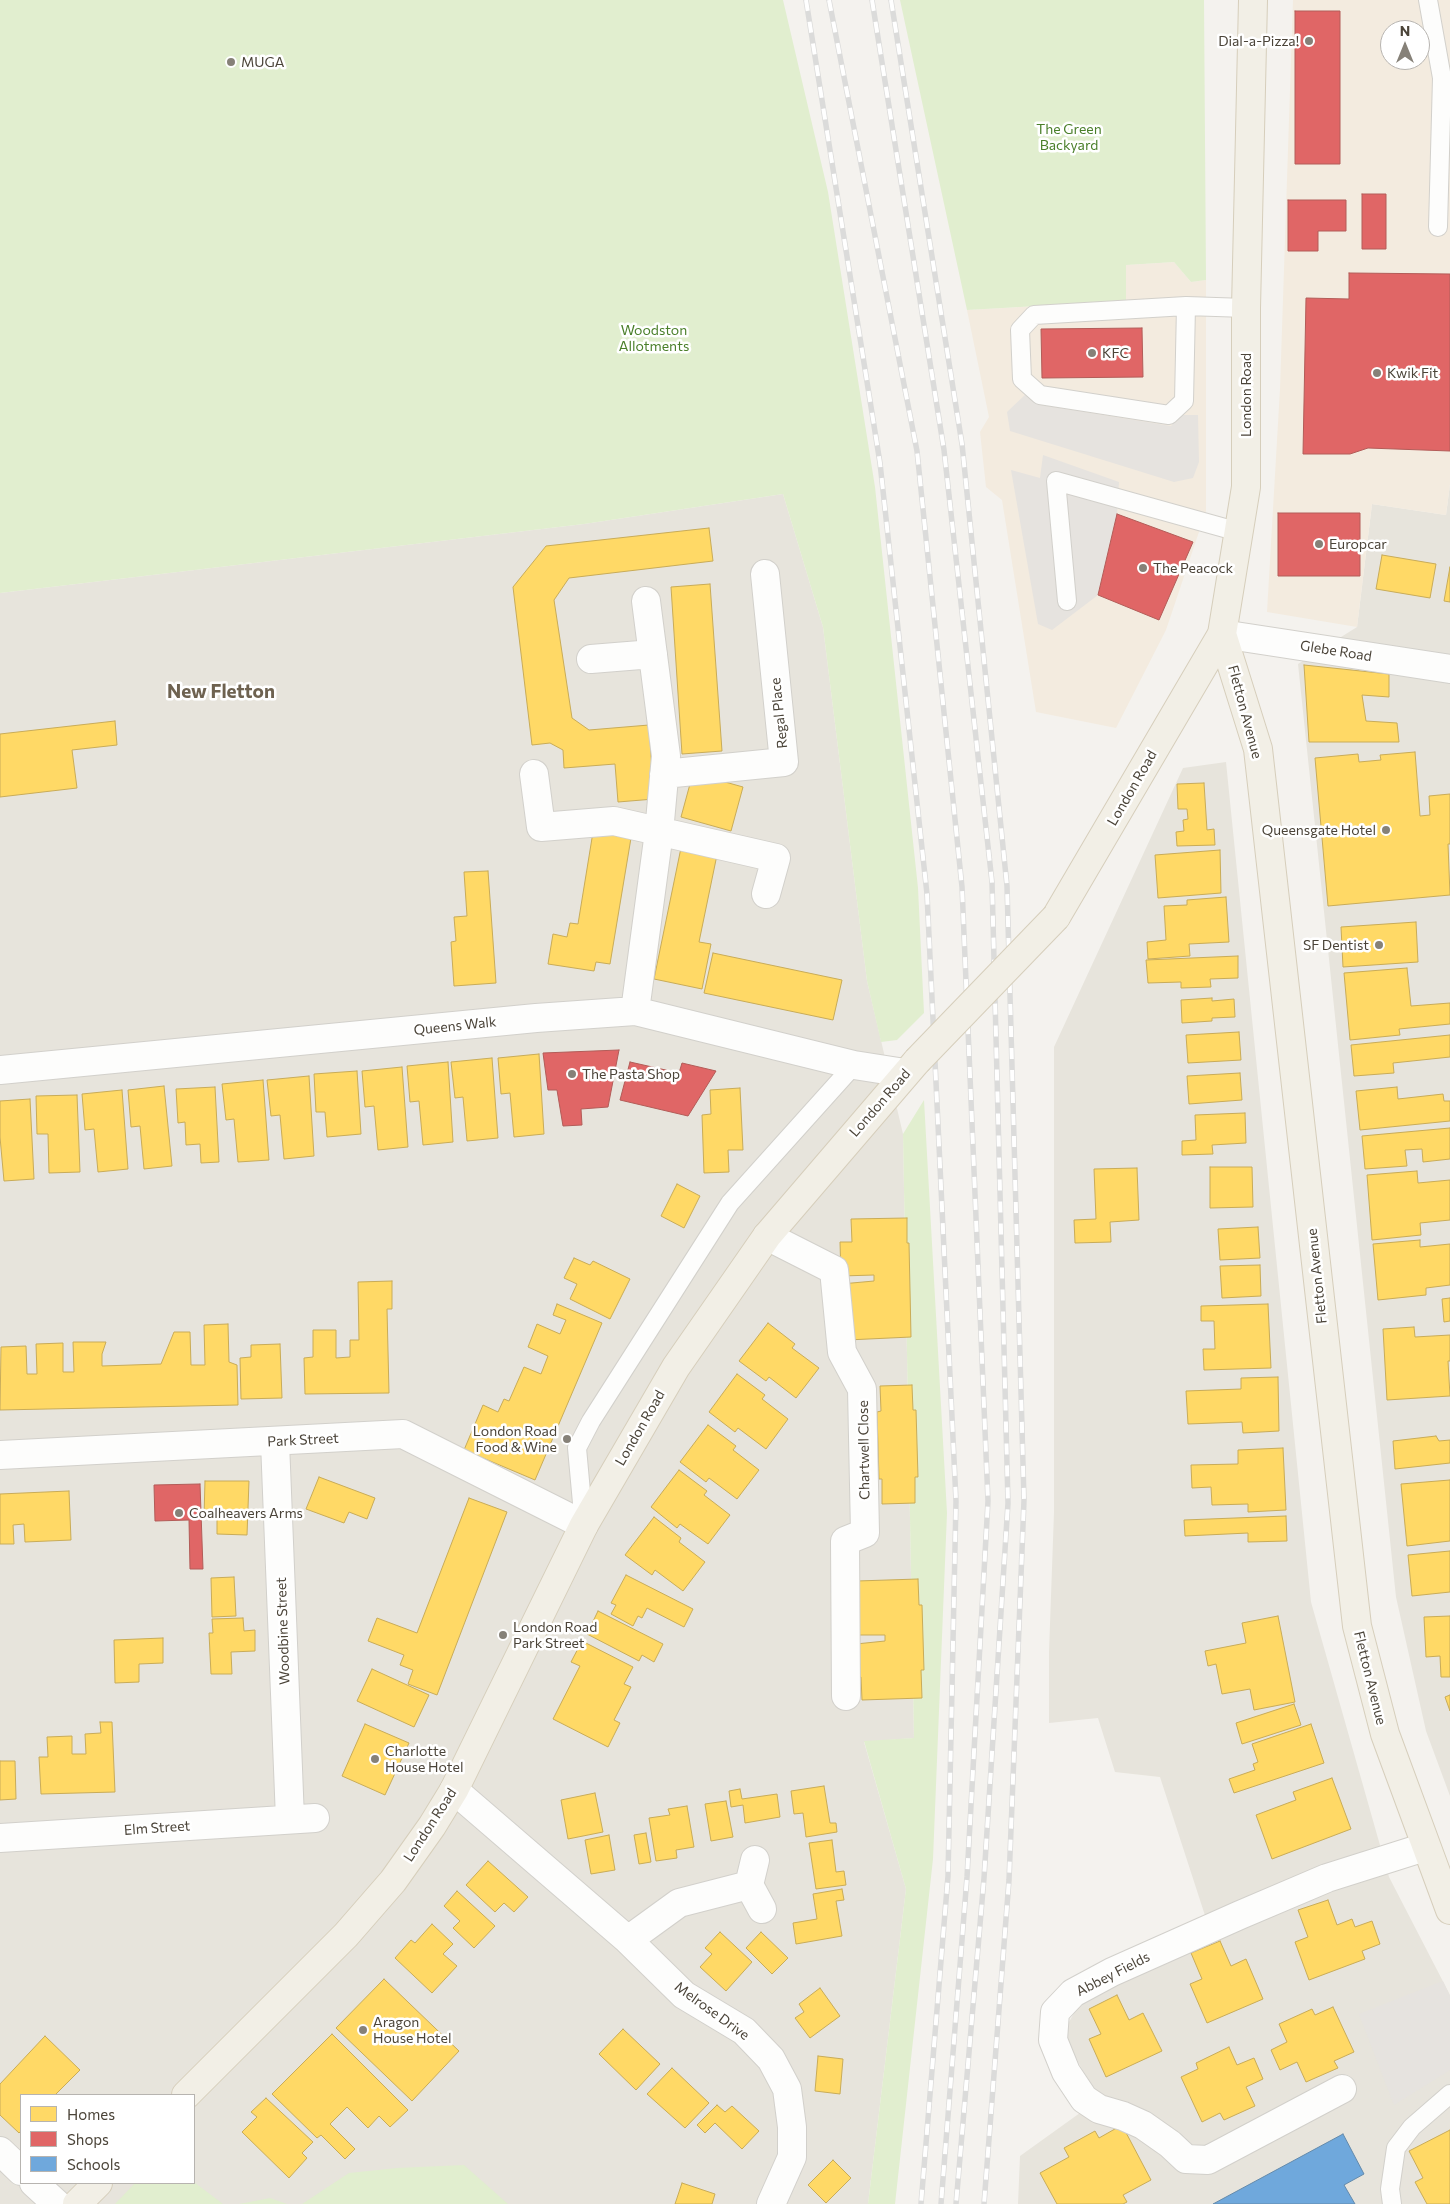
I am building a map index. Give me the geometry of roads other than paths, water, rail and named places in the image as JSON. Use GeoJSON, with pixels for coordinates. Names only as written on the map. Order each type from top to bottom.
{"type":"FeatureCollection","features":[{"type":"Feature","properties":{"kind":"main road","name":"London Road"},"geometry":{"type":"LineString","coordinates":[[187,2094],[346,1935],[393,1881],[432,1826],[454,1790],[584,1525],[676,1367],[767,1236],[911,1067],[1056,917],[1222,634],[1246,487],[1246,308],[1253,0]]}},
{"type":"Feature","properties":{"kind":"main road","name":"Fletton Avenue"},"geometry":{"type":"LineString","coordinates":[[1222,634],[1258,749],[1357,1626],[1385,1734],[1425,1847],[1450,1910]]}},
{"type":"Feature","properties":{"kind":"main road"},"geometry":{"type":"LineString","coordinates":[[77,2204],[97,2184]]}},
{"type":"Feature","properties":{"kind":"street","name":"Regal Place"},"geometry":{"type":"LineString","coordinates":[[664,774],[784,762],[765,574]]}},
{"type":"Feature","properties":{"kind":"street"},"geometry":{"type":"LineString","coordinates":[[635,1012],[659,832],[666,756],[646,600]]}},
{"type":"Feature","properties":{"kind":"street","name":"Glebe Road"},"geometry":{"type":"LineString","coordinates":[[1222,634],[1450,669]]}},
{"type":"Feature","properties":{"kind":"street"},"geometry":{"type":"LineString","coordinates":[[591,659],[653,654]]}},
{"type":"Feature","properties":{"kind":"street"},"geometry":{"type":"LineString","coordinates":[[534,774],[540,827],[614,821],[776,858],[766,894]]}},
{"type":"Feature","properties":{"kind":"street","name":"Queens Walk"},"geometry":{"type":"LineString","coordinates":[[0,1070],[536,1018],[635,1012],[854,1065],[911,1067]]}},
{"type":"Feature","properties":{"kind":"street","name":"Chartwell Close"},"geometry":{"type":"LineString","coordinates":[[767,1236],[834,1270],[842,1352],[862,1388],[865,1533],[845,1541],[846,1696]]}},
{"type":"Feature","properties":{"kind":"street","name":"Park Street"},"geometry":{"type":"LineString","coordinates":[[0,1455],[403,1434],[584,1525]]}},
{"type":"Feature","properties":{"kind":"street","name":"Woodbine Street"},"geometry":{"type":"LineString","coordinates":[[275,1442],[303,1819]]}},
{"type":"Feature","properties":{"kind":"street","name":"Melrose Drive"},"geometry":{"type":"LineString","coordinates":[[454,1790],[628,1940],[684,1995],[744,2031],[771,2059],[787,2089],[792,2127],[792,2157],[771,2204]]}},
{"type":"Feature","properties":{"kind":"street","name":"Elm Street"},"geometry":{"type":"LineString","coordinates":[[0,1838],[303,1819]]}},
{"type":"Feature","properties":{"kind":"street","name":"Abbey Fields"},"geometry":{"type":"LineString","coordinates":[[1342,2089],[1208,2160],[1186,2159],[1170,2144],[1143,2125],[1123,2116],[1099,2109],[1084,2099],[1066,2072],[1054,2040],[1055,2012],[1073,1993],[1112,1972],[1327,1878],[1425,1847]]}},
{"type":"Feature","properties":{"kind":"street"},"geometry":{"type":"LineString","coordinates":[[628,1940],[679,1903],[752,1872],[762,1909]]}},
{"type":"Feature","properties":{"kind":"street"},"geometry":{"type":"LineString","coordinates":[[0,2151],[20,2170]]}},
{"type":"Feature","properties":{"kind":"street"},"geometry":{"type":"LineString","coordinates":[[35,2184],[57,2204]]}},
{"type":"Feature","properties":{"kind":"lane"},"geometry":{"type":"LineString","coordinates":[[1428,0],[1442,78],[1438,227]]}},
{"type":"Feature","properties":{"kind":"lane"},"geometry":{"type":"LineString","coordinates":[[1186,306],[1184,401],[1169,415],[1040,395],[1022,379],[1020,330],[1034,315],[1186,306],[1246,308]]}},
{"type":"Feature","properties":{"kind":"lane"},"geometry":{"type":"LineString","coordinates":[[1067,600],[1056,481],[1239,532]]}},
{"type":"Feature","properties":{"kind":"lane"},"geometry":{"type":"LineString","coordinates":[[584,1525],[577,1448],[591,1421],[730,1203],[854,1065]]}},
{"type":"Feature","properties":{"kind":"lane"},"geometry":{"type":"LineString","coordinates":[[1392,2204],[1390,2190],[1396,2148],[1412,2127],[1450,2094]]}},
{"type":"Feature","properties":{"kind":"railway"},"geometry":{"type":"LineString","coordinates":[[806,0],[880,463],[927,894],[956,1501],[948,1876],[921,2204]]}},
{"type":"Feature","properties":{"kind":"railway"},"geometry":{"type":"LineString","coordinates":[[829,0],[917,451],[962,887],[988,1501],[967,1877],[941,2204]]}},
{"type":"Feature","properties":{"kind":"railway"},"geometry":{"type":"LineString","coordinates":[[872,0],[944,450],[992,882],[1008,1503],[984,1878],[956,2204]]}},
{"type":"Feature","properties":{"kind":"railway"},"geometry":{"type":"LineString","coordinates":[[891,0],[962,444],[1007,886],[1024,1500],[1009,1880],[984,2204]]}},
{"type":"Feature","properties":{"kind":"place","name":"Dial-a-Pizza!"},"geometry":{"type":"Point","coordinates":[1309,41]}},
{"type":"Feature","properties":{"kind":"place","name":"MUGA"},"geometry":{"type":"Point","coordinates":[231,62]}},
{"type":"Feature","properties":{"kind":"place","name":"KFC"},"geometry":{"type":"Point","coordinates":[1092,353]}},
{"type":"Feature","properties":{"kind":"place","name":"Kwik Fit"},"geometry":{"type":"Point","coordinates":[1377,373]}},
{"type":"Feature","properties":{"kind":"place","name":"Europcar"},"geometry":{"type":"Point","coordinates":[1319,544]}},
{"type":"Feature","properties":{"kind":"place","name":"The Peacock"},"geometry":{"type":"Point","coordinates":[1143,568]}},
{"type":"Feature","properties":{"kind":"place","name":"Queensgate Hotel"},"geometry":{"type":"Point","coordinates":[1386,830]}},
{"type":"Feature","properties":{"kind":"place","name":"SF Dentist"},"geometry":{"type":"Point","coordinates":[1379,945]}},
{"type":"Feature","properties":{"kind":"place","name":"The Pasta Shop"},"geometry":{"type":"Point","coordinates":[572,1074]}},
{"type":"Feature","properties":{"kind":"place","name":"London Road Food & Wine"},"geometry":{"type":"Point","coordinates":[567,1439]}},
{"type":"Feature","properties":{"kind":"place","name":"Coalheavers Arms"},"geometry":{"type":"Point","coordinates":[179,1513]}},
{"type":"Feature","properties":{"kind":"place","name":"London Road Park Street"},"geometry":{"type":"Point","coordinates":[503,1635]}},
{"type":"Feature","properties":{"kind":"place","name":"Charlotte House Hotel"},"geometry":{"type":"Point","coordinates":[375,1759]}},
{"type":"Feature","properties":{"kind":"place","name":"Aragon House Hotel"},"geometry":{"type":"Point","coordinates":[363,2030]}},
{"type":"Feature","properties":{"kind":"district","name":"New Fletton"},"geometry":{"type":"Point","coordinates":[221,692]}},
{"type":"Feature","properties":{"kind":"park label","name":"The Green Backyard"},"geometry":{"type":"Point","coordinates":[1069,138]}},
{"type":"Feature","properties":{"kind":"park label","name":"Woodston Allotments"},"geometry":{"type":"Point","coordinates":[654,338]}}]}
